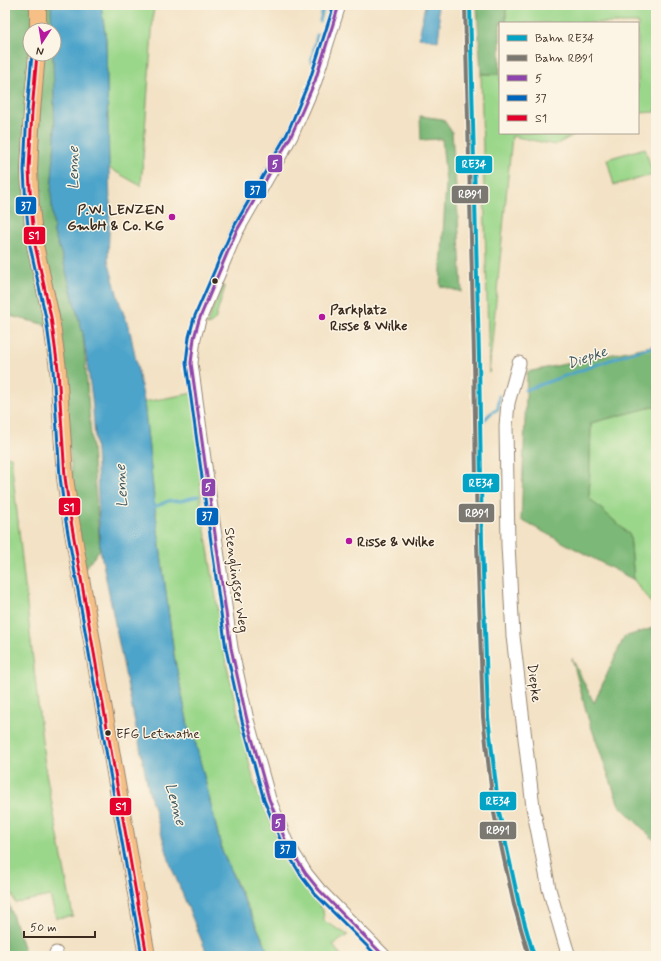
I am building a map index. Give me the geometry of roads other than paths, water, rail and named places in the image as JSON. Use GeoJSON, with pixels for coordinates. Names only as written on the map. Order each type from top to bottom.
{"type":"FeatureCollection","features":[{"type":"Feature","properties":{"kind":"main road"},"geometry":{"type":"LineString","coordinates":[[38,5],[38,22]]}},
{"type":"Feature","properties":{"kind":"main road"},"geometry":{"type":"LineString","coordinates":[[36,62],[29,170],[31,206],[36,245],[51,317],[58,369],[65,477],[71,521],[147,956]]}},
{"type":"Feature","properties":{"kind":"street","name":"Stenglingser Weg"},"geometry":{"type":"LineString","coordinates":[[339,5],[315,81],[291,136],[236,232],[200,320],[194,338],[191,363],[231,648],[247,720],[269,799],[286,842],[306,874],[319,890],[384,956]]}},
{"type":"Feature","properties":{"kind":"street","name":"Diepke"},"geometry":{"type":"LineString","coordinates":[[519,363],[508,403],[506,426],[508,545],[513,636],[535,815],[548,889],[569,956]]}},
{"type":"Feature","properties":{"kind":"water","name":"Lenne"},"geometry":{"type":"Polygon","coordinates":[[[51,5],[101,5],[106,39],[110,208],[108,260],[119,301],[130,331],[144,401],[155,507],[174,655],[189,730],[194,737],[222,851],[271,956],[208,956],[171,866],[149,792],[100,549],[97,466],[92,398],[83,334],[62,256],[54,233],[51,193],[55,140],[53,62],[62,62],[62,22],[52,22],[51,5]]]}},
{"type":"Feature","properties":{"kind":"water"},"geometry":{"type":"Polygon","coordinates":[[[425,5],[437,5],[440,24],[438,41],[419,38],[425,5]]]}},
{"type":"Feature","properties":{"kind":"waterway"},"geometry":{"type":"LineString","coordinates":[[320,21],[324,5]]}},
{"type":"Feature","properties":{"kind":"waterway"},"geometry":{"type":"LineString","coordinates":[[311,62],[317,35]]}},
{"type":"Feature","properties":{"kind":"waterway","name":"Diepke"},"geometry":{"type":"LineString","coordinates":[[525,390],[630,353],[656,346]]}},
{"type":"Feature","properties":{"kind":"waterway","name":"Diepke"},"geometry":{"type":"LineString","coordinates":[[484,420],[498,409],[499,396]]}},
{"type":"Feature","properties":{"kind":"waterway","name":"Diepke"},"geometry":{"type":"LineString","coordinates":[[152,508],[168,501],[180,501],[198,496]]}},
{"type":"Feature","properties":{"kind":"rail line","name":"RB91"},"geometry":{"type":"LineString","coordinates":[[465,5],[477,542],[483,717],[494,813],[514,905],[529,956]]}},
{"type":"Feature","properties":{"kind":"rail line","name":"RE34"},"geometry":{"type":"LineString","coordinates":[[470,5],[482,542],[488,717],[499,812],[519,904],[534,956]]}},
{"type":"Feature","properties":{"kind":"place","name":"P.W. LENZEN GmbH & Co. KG"},"geometry":{"type":"Point","coordinates":[172,217]}},
{"type":"Feature","properties":{"kind":"place","name":"Parkplatz Risse & Wilke"},"geometry":{"type":"Point","coordinates":[322,317]}},
{"type":"Feature","properties":{"kind":"place","name":"Risse & Wilke"},"geometry":{"type":"Point","coordinates":[349,541]}},
{"type":"Feature","properties":{"kind":"place","name":"EFG Letmathe"},"geometry":{"type":"Point","coordinates":[108,733]}}]}
